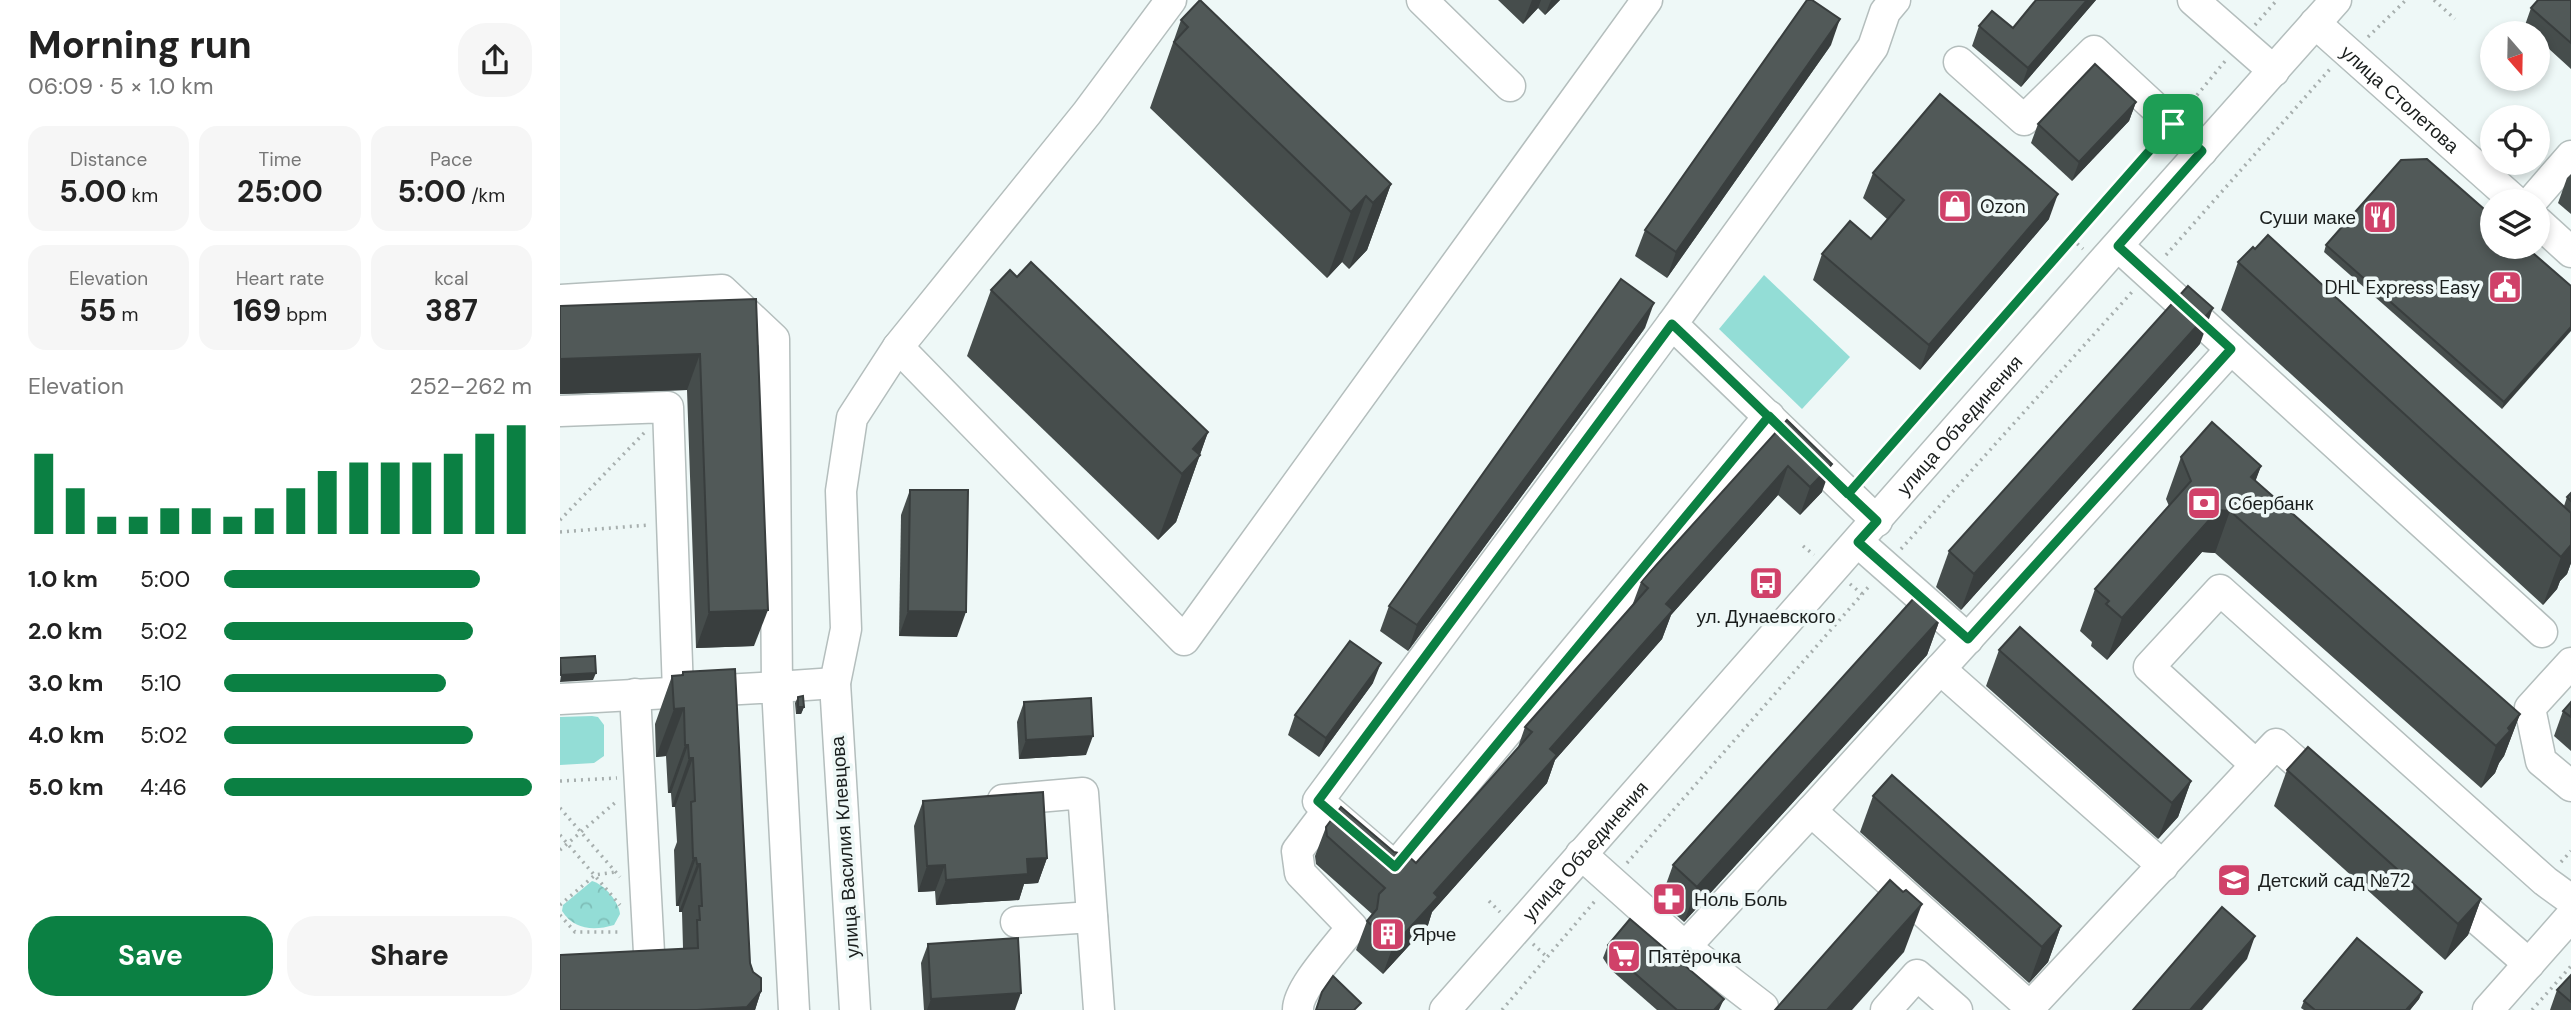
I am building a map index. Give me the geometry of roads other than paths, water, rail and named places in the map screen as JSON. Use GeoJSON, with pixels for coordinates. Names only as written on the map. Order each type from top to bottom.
{"type":"FeatureCollection","features":[{"type":"Feature","properties":{"kind":"street","name":"улица Василия Клевцова"},"geometry":{"type":"LineString","coordinates":[[855,1010],[835,683],[846,629],[841,491],[852,418],[898,347],[1087,113],[1171,0]]}},
{"type":"Feature","properties":{"kind":"street"},"geometry":{"type":"LineString","coordinates":[[1422,0],[1510,86]]}},
{"type":"Feature","properties":{"kind":"street"},"geometry":{"type":"LineString","coordinates":[[898,347],[1184,640],[1647,0]]}},
{"type":"Feature","properties":{"kind":"street"},"geometry":{"type":"LineString","coordinates":[[1769,416],[1395,867],[1318,801],[1672,324],[1873,47],[1885,12],[1895,0]]}},
{"type":"Feature","properties":{"kind":"street"},"geometry":{"type":"LineString","coordinates":[[2193,0],[2274,71]]}},
{"type":"Feature","properties":{"kind":"street","name":"улица Объединения"},"geometry":{"type":"LineString","coordinates":[[1445,1010],[2336,0]]}},
{"type":"Feature","properties":{"kind":"street","name":"улица Столетова"},"geometry":{"type":"LineString","coordinates":[[2315,23],[2502,189]]}},
{"type":"Feature","properties":{"kind":"street"},"geometry":{"type":"LineString","coordinates":[[1959,62],[2024,120],[2094,51],[2202,151]]}},
{"type":"Feature","properties":{"kind":"street"},"geometry":{"type":"LineString","coordinates":[[2542,189],[2571,156]]}},
{"type":"Feature","properties":{"kind":"street"},"geometry":{"type":"LineString","coordinates":[[2550,233],[2571,252]]}},
{"type":"Feature","properties":{"kind":"street"},"geometry":{"type":"LineString","coordinates":[[2118,246],[2542,632]]}},
{"type":"Feature","properties":{"kind":"street"},"geometry":{"type":"LineString","coordinates":[[560,300],[722,290],[774,339],[777,687],[794,1010]]}},
{"type":"Feature","properties":{"kind":"street"},"geometry":{"type":"LineString","coordinates":[[1672,324],[1848,494],[1886,567],[1968,639]]}},
{"type":"Feature","properties":{"kind":"street"},"geometry":{"type":"LineString","coordinates":[[1685,947],[2231,349]]}},
{"type":"Feature","properties":{"kind":"street"},"geometry":{"type":"LineString","coordinates":[[560,411],[668,407],[678,692]]}},
{"type":"Feature","properties":{"kind":"street"},"geometry":{"type":"LineString","coordinates":[[2256,765],[2149,667],[2220,590],[2545,881],[2571,900]]}},
{"type":"Feature","properties":{"kind":"street"},"geometry":{"type":"LineString","coordinates":[[2571,663],[2530,708],[2541,761],[2571,786]]}},
{"type":"Feature","properties":{"kind":"street"},"geometry":{"type":"LineString","coordinates":[[1940,669],[2163,866]]}},
{"type":"Feature","properties":{"kind":"street"},"geometry":{"type":"LineString","coordinates":[[560,699],[678,692],[734,703],[777,687],[835,683]]}},
{"type":"Feature","properties":{"kind":"street"},"geometry":{"type":"LineString","coordinates":[[560,982],[643,977],[650,971],[635,909],[640,779],[635,694]]}},
{"type":"Feature","properties":{"kind":"street"},"geometry":{"type":"LineString","coordinates":[[1811,811],[2029,1008],[2276,744],[2350,808]]}},
{"type":"Feature","properties":{"kind":"street"},"geometry":{"type":"LineString","coordinates":[[978,802],[1083,793],[1098,1010]]}},
{"type":"Feature","properties":{"kind":"street"},"geometry":{"type":"LineString","coordinates":[[1298,1010],[1297,1005],[1305,989],[1352,927],[1300,873],[1297,850],[1328,810]]}},
{"type":"Feature","properties":{"kind":"street"},"geometry":{"type":"LineString","coordinates":[[1581,854],[1685,947],[1763,1007],[1760,1010]]}},
{"type":"Feature","properties":{"kind":"street"},"geometry":{"type":"LineString","coordinates":[[2423,873],[2529,964]]}},
{"type":"Feature","properties":{"kind":"street"},"geometry":{"type":"LineString","coordinates":[[2488,1010],[2571,916]]}},
{"type":"Feature","properties":{"kind":"street"},"geometry":{"type":"LineString","coordinates":[[1016,922],[1092,917]]}},
{"type":"Feature","properties":{"kind":"street"},"geometry":{"type":"LineString","coordinates":[[1886,1010],[1917,975],[1956,1010]]}},
{"type":"Feature","properties":{"kind":"place","name":"Ozon"},"geometry":{"type":"Point","coordinates":[1955,206]}},
{"type":"Feature","properties":{"kind":"place","name":"Суши маке"},"geometry":{"type":"Point","coordinates":[2380,217]}},
{"type":"Feature","properties":{"kind":"place","name":"DHL Express Easy"},"geometry":{"type":"Point","coordinates":[2505,287]}},
{"type":"Feature","properties":{"kind":"place","name":"Сбербанк"},"geometry":{"type":"Point","coordinates":[2204,503]}},
{"type":"Feature","properties":{"kind":"place","name":"ул. Дунаевского"},"geometry":{"type":"Point","coordinates":[1766,583]}},
{"type":"Feature","properties":{"kind":"place","name":"Детский сад №72"},"geometry":{"type":"Point","coordinates":[2234,880]}},
{"type":"Feature","properties":{"kind":"place","name":"Ноль Боль"},"geometry":{"type":"Point","coordinates":[1669,899]}},
{"type":"Feature","properties":{"kind":"place","name":"Ярче"},"geometry":{"type":"Point","coordinates":[1388,934]}},
{"type":"Feature","properties":{"kind":"place","name":"Пятёрочка"},"geometry":{"type":"Point","coordinates":[1624,956]}}]}
